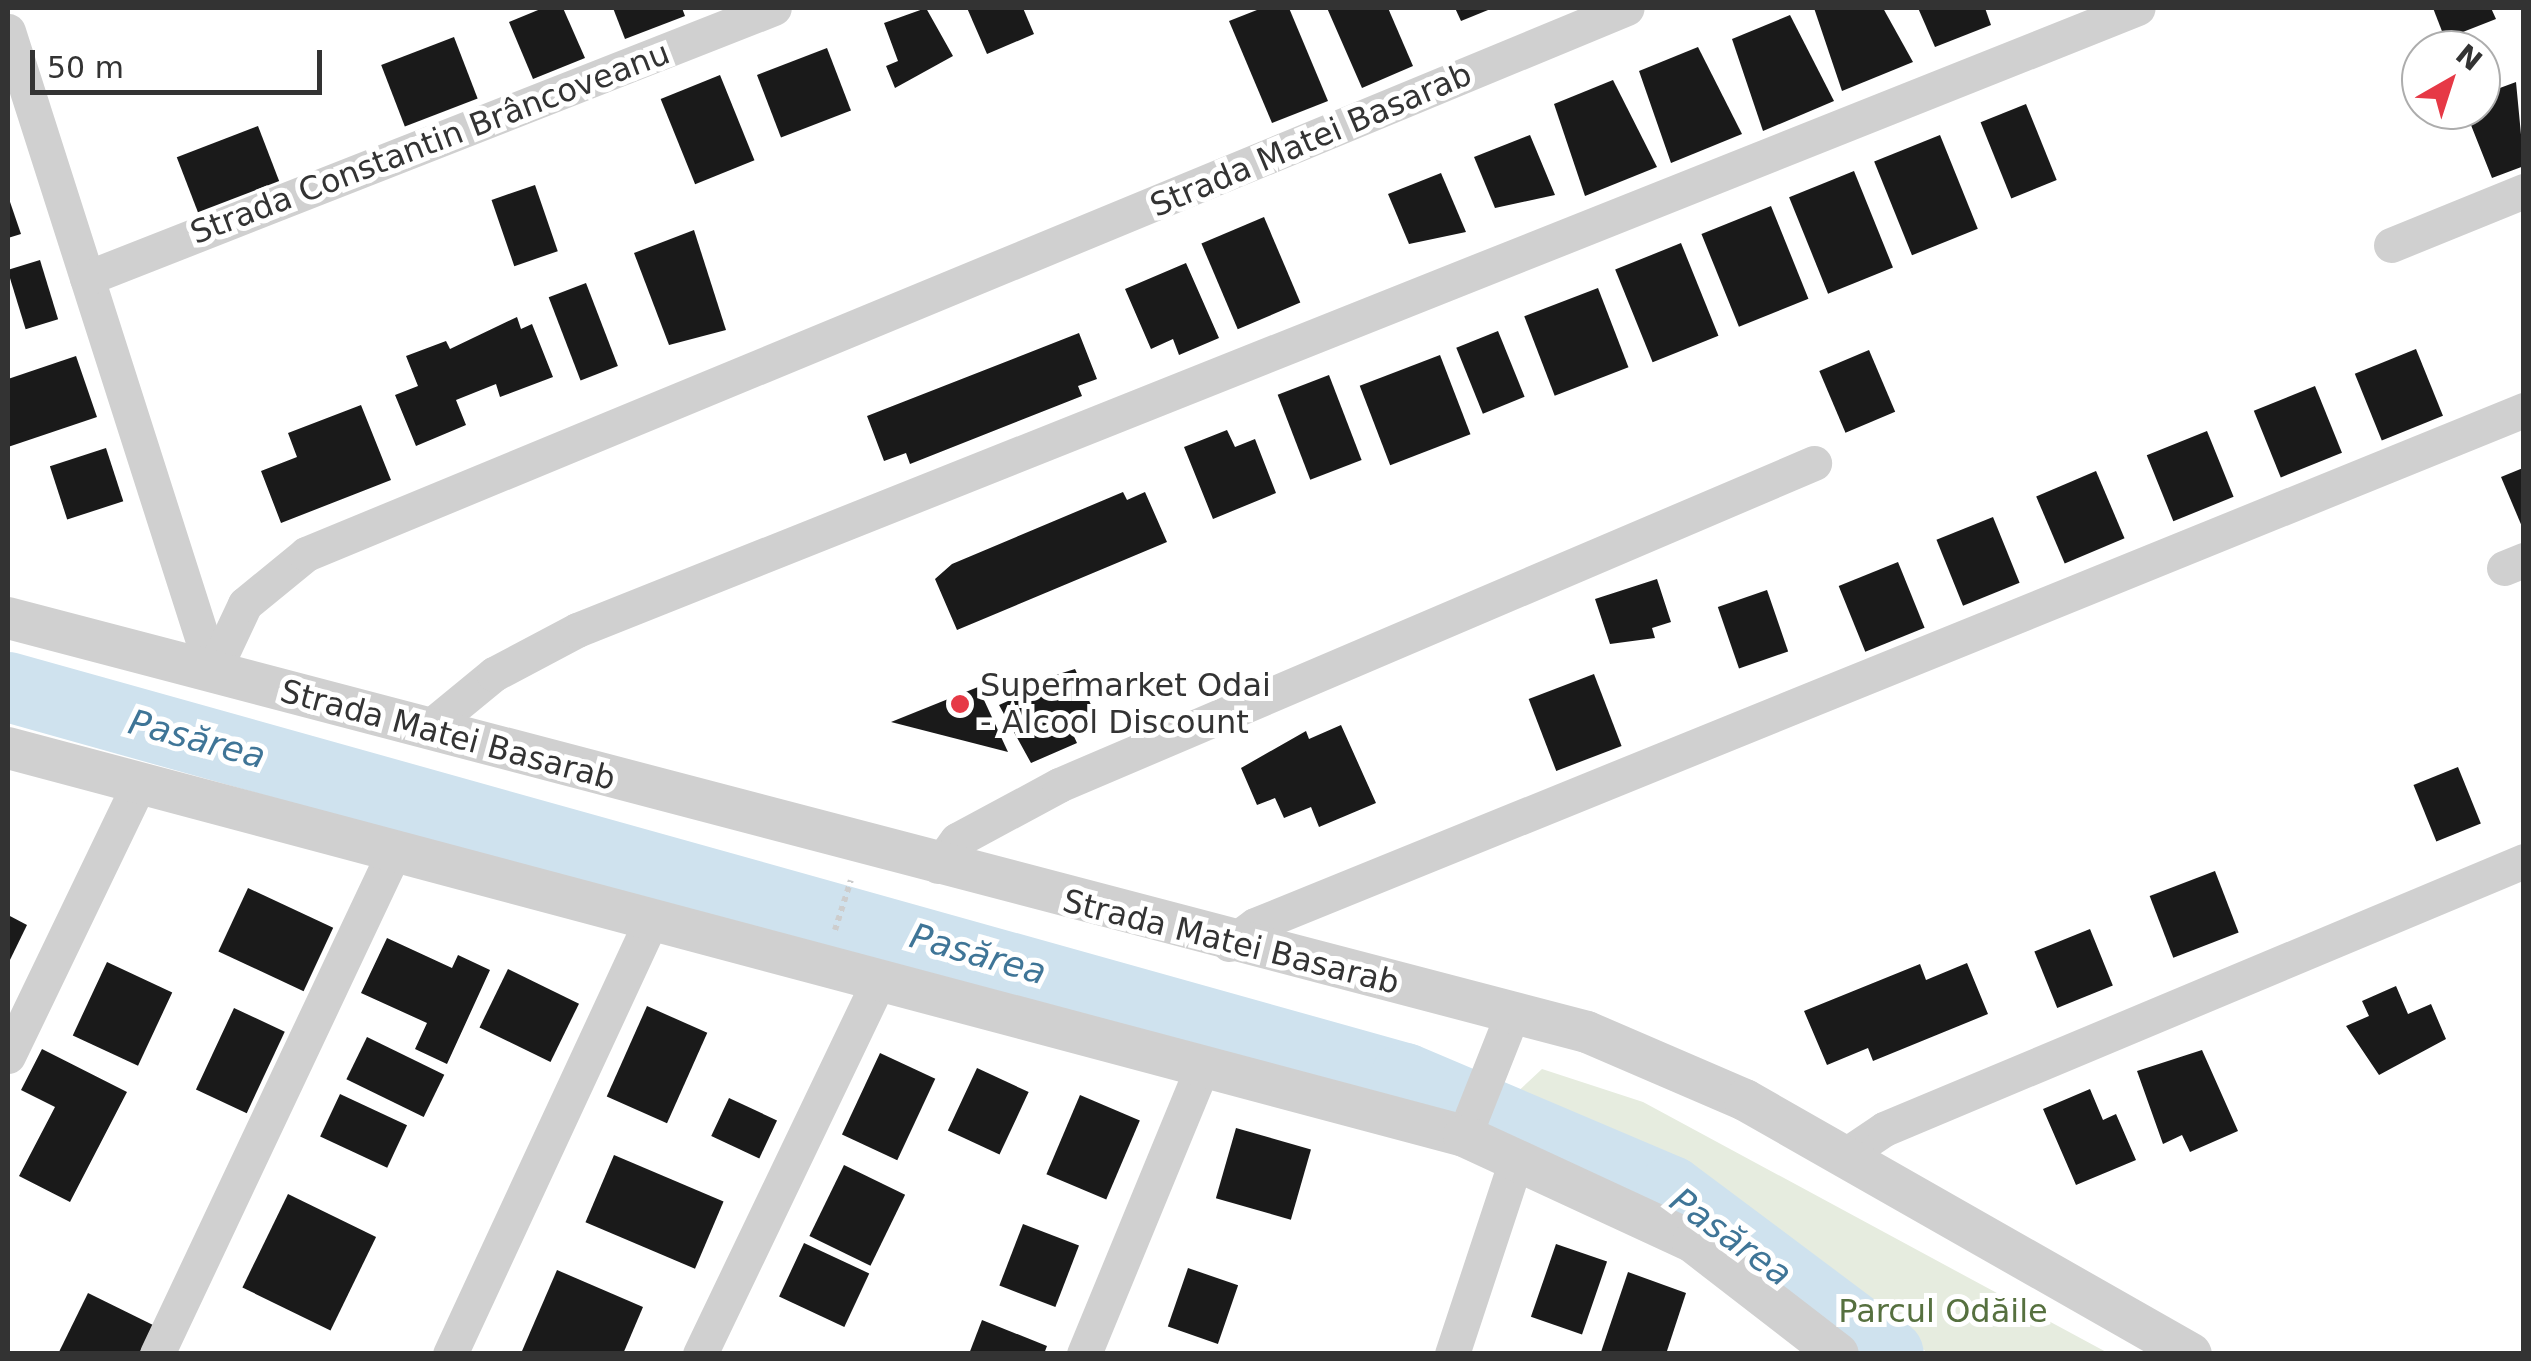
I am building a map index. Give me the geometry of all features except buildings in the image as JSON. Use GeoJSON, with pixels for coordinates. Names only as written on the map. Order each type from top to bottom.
{"type":"FeatureCollection","features":[{"type":"Feature","properties":{"kind":"street","name":"Strada Constantin Brâncoveanu"},"geometry":{"type":"LineString","coordinates":[[87,278],[774,8]]}},
{"type":"Feature","properties":{"kind":"street","name":"Strada Matei Basarab"},"geometry":{"type":"LineString","coordinates":[[213,672],[245,604],[306,554],[1627,8]]}},
{"type":"Feature","properties":{"kind":"street"},"geometry":{"type":"LineString","coordinates":[[428,729],[494,674],[577,630],[2138,8]]}},
{"type":"Feature","properties":{"kind":"street"},"geometry":{"type":"LineString","coordinates":[[10,45],[213,672]]}},
{"type":"Feature","properties":{"kind":"street"},"geometry":{"type":"LineString","coordinates":[[2392,244],[2524,191]]}},
{"type":"Feature","properties":{"kind":"street"},"geometry":{"type":"LineString","coordinates":[[1229,944],[1256,924],[2524,410]]}},
{"type":"Feature","properties":{"kind":"street"},"geometry":{"type":"LineString","coordinates":[[938,866],[957,840],[1059,785],[1814,463]]}},
{"type":"Feature","properties":{"kind":"street","name":"Strada Matei Basarab"},"geometry":{"type":"LineString","coordinates":[[8,618],[1229,944],[1507,1025],[1667,1062],[1844,1156],[2191,1354]]}},
{"type":"Feature","properties":{"kind":"street"},"geometry":{"type":"LineString","coordinates":[[8,748],[1203,1065],[1467,1126],[1517,1157],[1693,1242],[1838,1354]]}},
{"type":"Feature","properties":{"kind":"street"},"geometry":{"type":"LineString","coordinates":[[8,1056],[140,782]]}},
{"type":"Feature","properties":{"kind":"street"},"geometry":{"type":"LineString","coordinates":[[157,1354],[394,852]]}},
{"type":"Feature","properties":{"kind":"street"},"geometry":{"type":"LineString","coordinates":[[1844,1156],[1884,1129],[2524,861]]}},
{"type":"Feature","properties":{"kind":"street"},"geometry":{"type":"LineString","coordinates":[[450,1354],[651,920]]}},
{"type":"Feature","properties":{"kind":"street"},"geometry":{"type":"LineString","coordinates":[[700,1354],[879,980]]}},
{"type":"Feature","properties":{"kind":"street"},"geometry":{"type":"LineString","coordinates":[[1467,1126],[1507,1025]]}},
{"type":"Feature","properties":{"kind":"street"},"geometry":{"type":"LineString","coordinates":[[1084,1354],[1203,1065]]}},
{"type":"Feature","properties":{"kind":"street"},"geometry":{"type":"LineString","coordinates":[[1452,1354],[1517,1157]]}},
{"type":"Feature","properties":{"kind":"path"},"geometry":{"type":"LineString","coordinates":[[824,966],[862,846]]}},
{"type":"Feature","properties":{"kind":"green space","name":"Parcul Odăile"},"geometry":{"type":"Polygon","coordinates":[[[1542,1069],[1643,1102],[2108,1353],[1928,1353],[1708,1193],[1513,1096],[1542,1069]]]}},
{"type":"Feature","properties":{"kind":"waterway","name":"Pasărea"},"geometry":{"type":"LineString","coordinates":[[8,687],[1405,1078],[1671,1191],[1889,1354]]}},
{"type":"Feature","properties":{"kind":"place","name":"Supermarket Odai - Alcool Discount"},"geometry":{"type":"Point","coordinates":[960,704]}}]}
